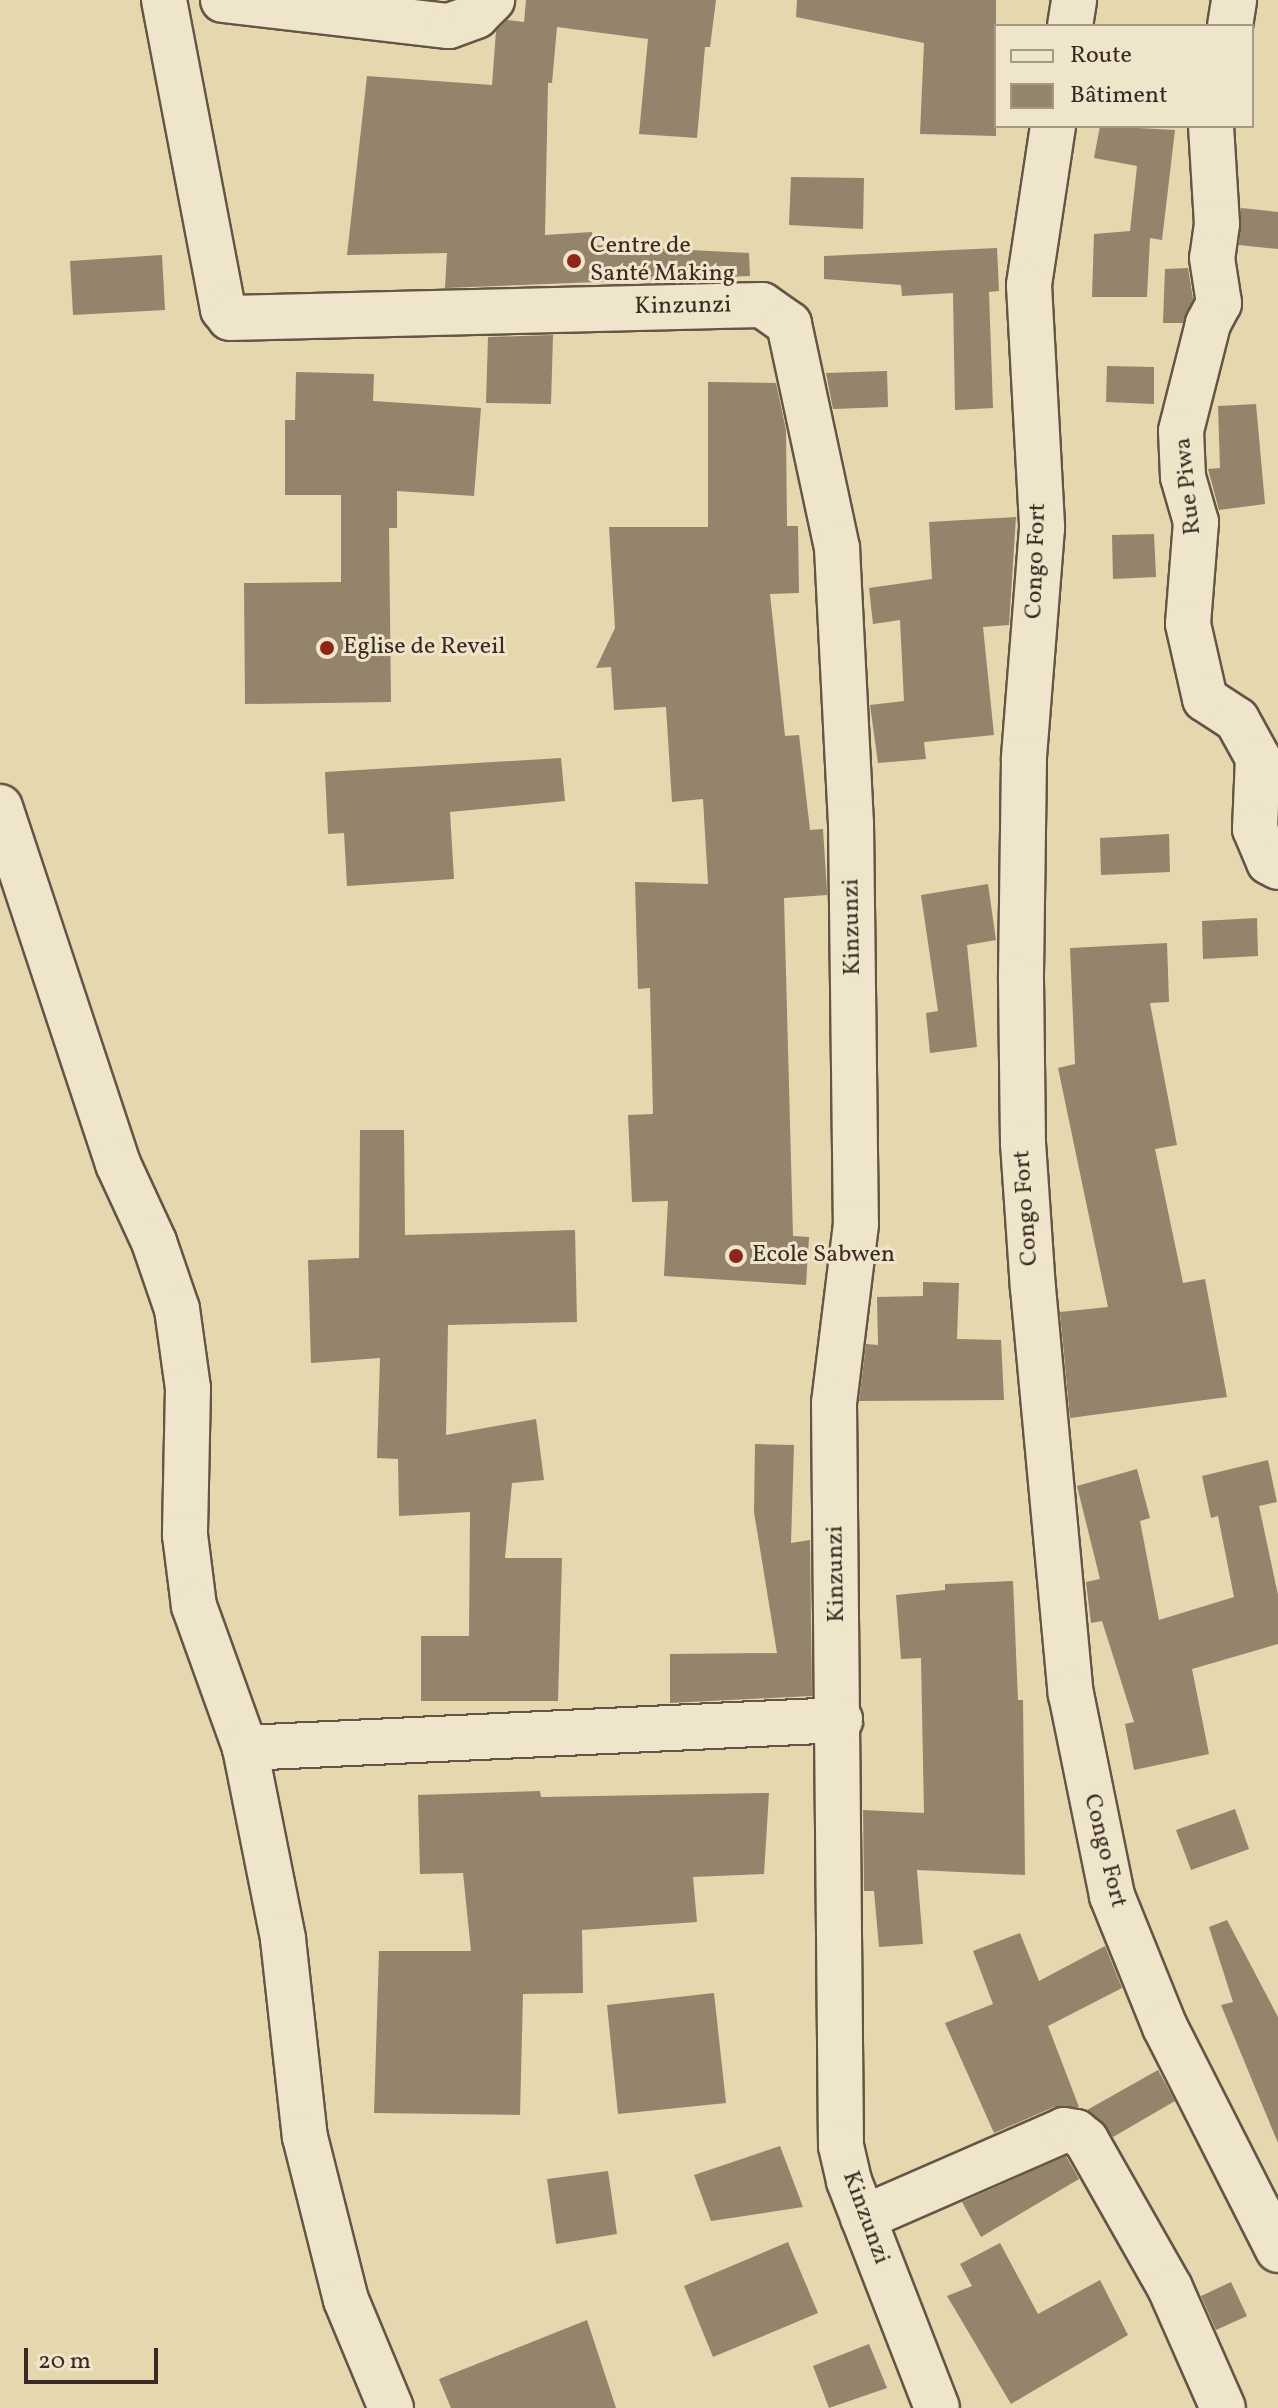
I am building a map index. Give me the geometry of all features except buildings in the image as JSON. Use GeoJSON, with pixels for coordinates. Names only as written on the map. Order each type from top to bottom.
{"type":"FeatureCollection","features":[{"type":"Feature","properties":{"kind":"street","name":"Kinzunzi"},"geometry":{"type":"LineString","coordinates":[[164,0],[223,309],[230,318],[762,305],[789,324],[837,548],[851,823],[856,1224],[834,1403],[840,1720],[837,1990],[841,2146],[863,2218],[937,2408]]}},
{"type":"Feature","properties":{"kind":"street"},"geometry":{"type":"LineString","coordinates":[[223,0],[449,26],[476,16],[492,0]]}},
{"type":"Feature","properties":{"kind":"street"},"geometry":{"type":"LineString","coordinates":[[1070,24],[1074,0]]}},
{"type":"Feature","properties":{"kind":"street"},"geometry":{"type":"LineString","coordinates":[[1230,24],[1234,0]]}},
{"type":"Feature","properties":{"kind":"street","name":"Congo Fort"},"geometry":{"type":"LineString","coordinates":[[1053,128],[1029,285],[1042,528],[1024,759],[1021,980],[1023,1143],[1033,1288],[1071,1694],[1112,1896],[1165,2027],[1278,2250]]}},
{"type":"Feature","properties":{"kind":"street","name":"Rue Piwa"},"geometry":{"type":"LineString","coordinates":[[1211,128],[1217,224],[1212,258],[1219,303],[1208,324],[1181,431],[1183,477],[1196,522],[1188,624],[1205,699],[1237,720],[1258,758],[1255,829],[1269,862],[1278,867]]}},
{"type":"Feature","properties":{"kind":"street"},"geometry":{"type":"LineString","coordinates":[[0,807],[118,1164],[154,1242],[177,1309],[188,1388],[185,1535],[194,1606],[245,1748],[283,1939],[305,2137],[346,2300],[391,2408]]}},
{"type":"Feature","properties":{"kind":"street"},"geometry":{"type":"LineString","coordinates":[[245,1748],[840,1720]]}},
{"type":"Feature","properties":{"kind":"street"},"geometry":{"type":"LineString","coordinates":[[863,2218],[1064,2130],[1076,2132],[1086,2140],[1170,2288],[1223,2408]]}},
{"type":"Feature","properties":{"kind":"place","name":"Centre de Santé Making"},"geometry":{"type":"Point","coordinates":[574,261]}},
{"type":"Feature","properties":{"kind":"place","name":"Eglise de Reveil"},"geometry":{"type":"Point","coordinates":[327,648]}},
{"type":"Feature","properties":{"kind":"place","name":"Ecole Sabwen"},"geometry":{"type":"Point","coordinates":[736,1256]}}]}
